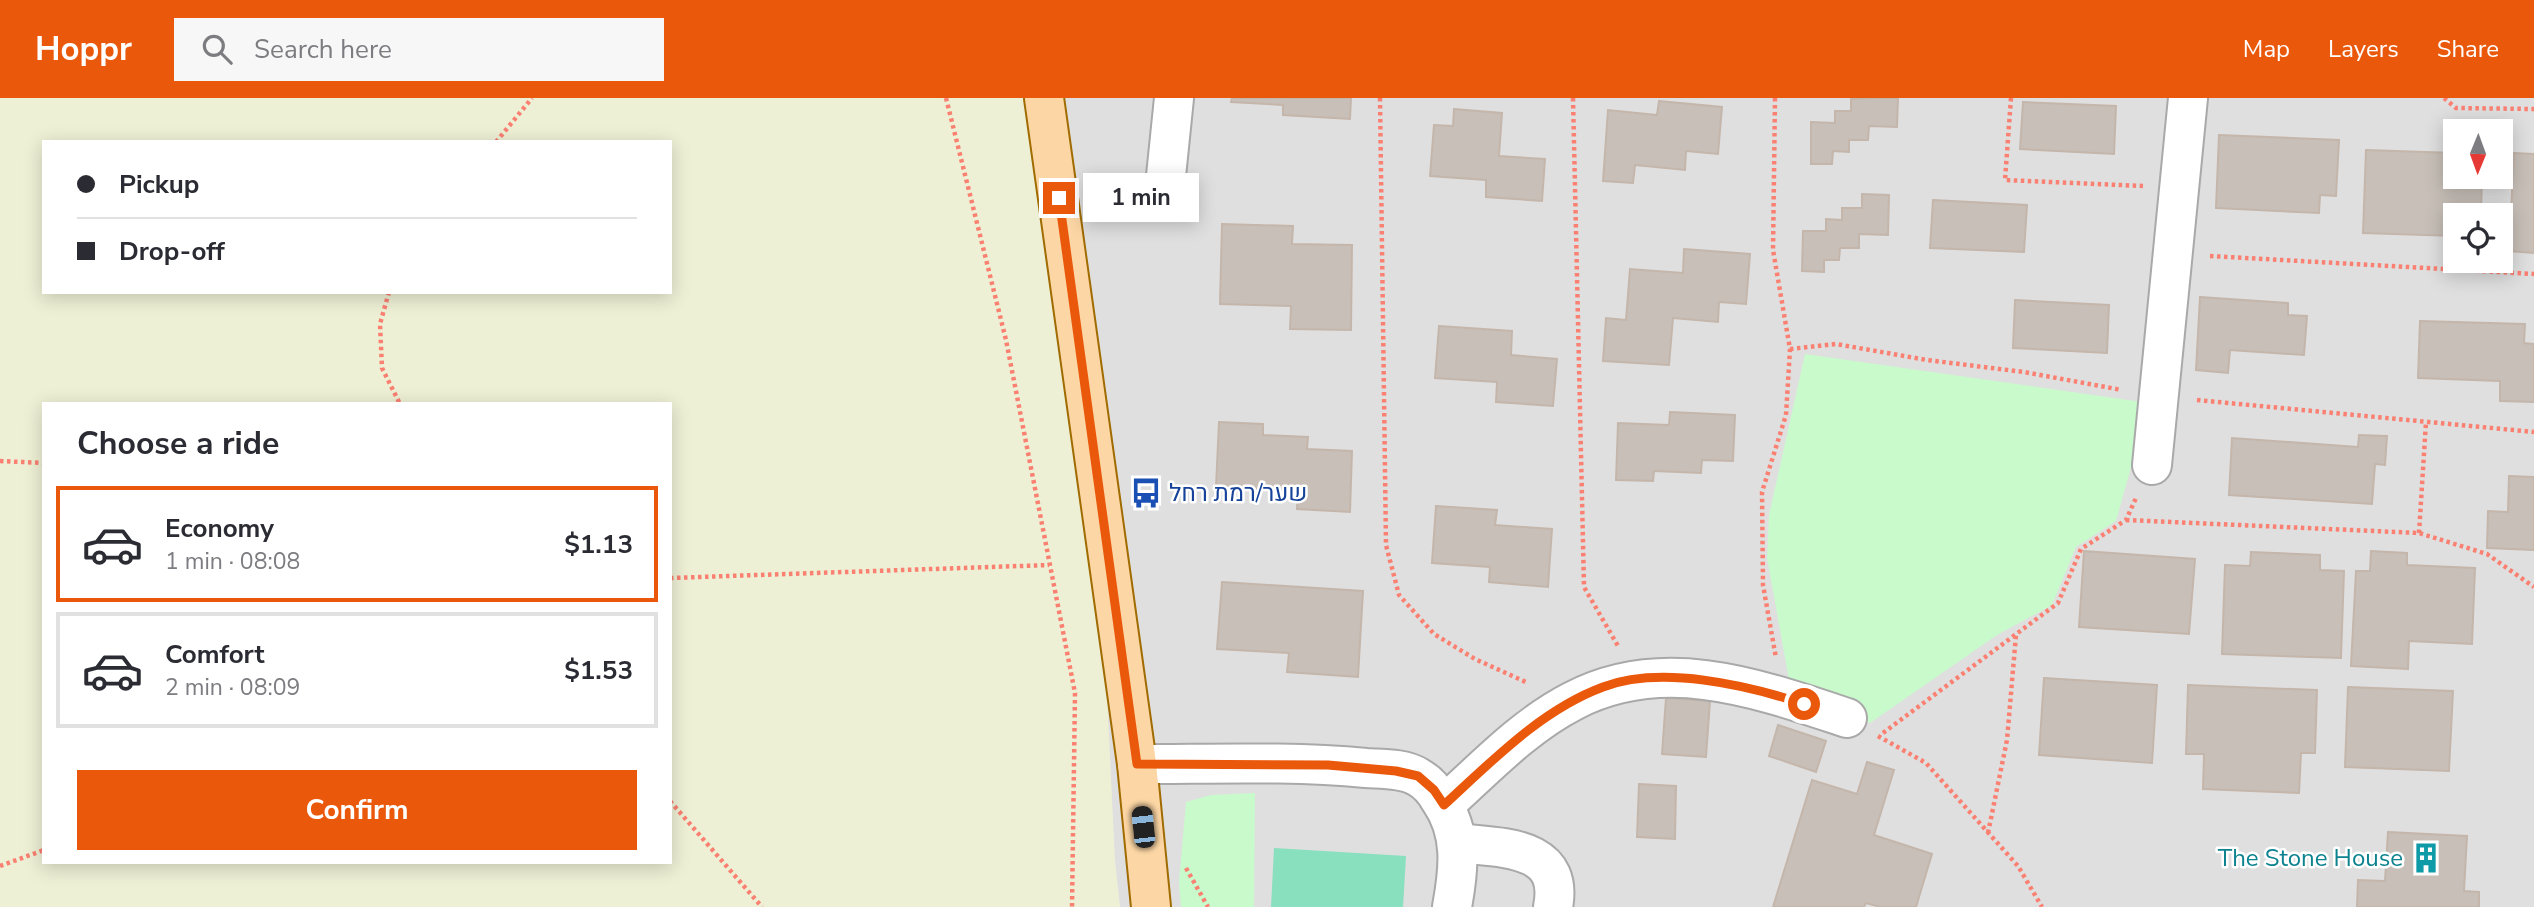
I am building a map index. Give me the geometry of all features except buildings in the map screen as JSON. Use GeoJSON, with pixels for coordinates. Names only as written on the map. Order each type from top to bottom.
{"type":"FeatureCollection","features":[{"type":"Feature","properties":{"kind":"main road"},"geometry":{"type":"LineString","coordinates":[[1044,98],[1137,764],[1151,907]]}},
{"type":"Feature","properties":{"kind":"street"},"geometry":{"type":"LineString","coordinates":[[1166,176],[1174,98]]}},
{"type":"Feature","properties":{"kind":"street"},"geometry":{"type":"LineString","coordinates":[[2152,465],[2188,98]]}},
{"type":"Feature","properties":{"kind":"street"},"geometry":{"type":"LineString","coordinates":[[1444,805],[1511,745],[1571,702],[1605,686],[1640,678],[1701,680],[1759,689],[1863,727]]}},
{"type":"Feature","properties":{"kind":"street"},"geometry":{"type":"LineString","coordinates":[[1137,764],[1328,765],[1396,771],[1418,776],[1434,790],[1451,815],[1458,843],[1452,907]]}},
{"type":"Feature","properties":{"kind":"street"},"geometry":{"type":"LineString","coordinates":[[1458,843],[1519,850],[1543,861],[1551,876],[1553,907]]}},
{"type":"Feature","properties":{"kind":"path"},"geometry":{"type":"LineString","coordinates":[[498,140],[532,98]]}},
{"type":"Feature","properties":{"kind":"path"},"geometry":{"type":"LineString","coordinates":[[946,98],[1006,340],[1074,693],[1072,907]]}},
{"type":"Feature","properties":{"kind":"path"},"geometry":{"type":"LineString","coordinates":[[1380,98],[1386,545],[1399,595],[1434,634],[1475,659],[1571,702]]}},
{"type":"Feature","properties":{"kind":"path"},"geometry":{"type":"LineString","coordinates":[[1573,98],[1584,587],[1608,632],[1640,678]]}},
{"type":"Feature","properties":{"kind":"path"},"geometry":{"type":"LineString","coordinates":[[1775,98],[1773,250],[1790,349],[1786,415],[1762,492],[1763,585],[1782,696]]}},
{"type":"Feature","properties":{"kind":"path"},"geometry":{"type":"LineString","coordinates":[[2011,98],[2006,180],[2179,188]]}},
{"type":"Feature","properties":{"kind":"path"},"geometry":{"type":"LineString","coordinates":[[2444,98],[2456,108],[2534,108]]}},
{"type":"Feature","properties":{"kind":"path"},"geometry":{"type":"LineString","coordinates":[[2172,254],[2534,274]]}},
{"type":"Feature","properties":{"kind":"path"},"geometry":{"type":"LineString","coordinates":[[388,294],[380,324],[382,368],[399,402]]}},
{"type":"Feature","properties":{"kind":"path"},"geometry":{"type":"LineString","coordinates":[[2419,533],[2426,422]]}},
{"type":"Feature","properties":{"kind":"path"},"geometry":{"type":"LineString","coordinates":[[0,461],[42,463]]}},
{"type":"Feature","properties":{"kind":"path"},"geometry":{"type":"LineString","coordinates":[[2042,907],[2018,866],[1926,764],[1863,727],[2017,634],[2058,603],[2081,549],[2126,520],[2152,465]]}},
{"type":"Feature","properties":{"kind":"path"},"geometry":{"type":"LineString","coordinates":[[2126,520],[2419,533],[2487,554],[2534,587]]}},
{"type":"Feature","properties":{"kind":"path"},"geometry":{"type":"LineString","coordinates":[[672,578],[1049,565]]}},
{"type":"Feature","properties":{"kind":"path"},"geometry":{"type":"LineString","coordinates":[[1988,833],[2007,740],[2017,634]]}},
{"type":"Feature","properties":{"kind":"path"},"geometry":{"type":"LineString","coordinates":[[672,803],[762,907]]}},
{"type":"Feature","properties":{"kind":"path"},"geometry":{"type":"LineString","coordinates":[[0,866],[42,851]]}},
{"type":"Feature","properties":{"kind":"shaded area"},"geometry":{"type":"Polygon","coordinates":[[[0,98],[2534,98],[2534,907],[0,907],[0,98]]]}},
{"type":"Feature","properties":{"kind":"green space"},"geometry":{"type":"Polygon","coordinates":[[[0,98],[1023,98],[1098,508],[1115,861],[1120,907],[0,907],[0,98]]]}},
{"type":"Feature","properties":{"kind":"green space"},"geometry":{"type":"Polygon","coordinates":[[[1805,354],[2149,403],[2116,521],[2076,547],[2052,605],[1997,635],[1870,723],[1791,691],[1767,558],[1769,515],[1805,354]]]}},
{"type":"Feature","properties":{"kind":"green space"},"geometry":{"type":"Polygon","coordinates":[[[1255,793],[1254,907],[1181,907],[1179,882],[1186,802],[1211,795],[1255,793]]]}},
{"type":"Feature","properties":{"kind":"green space"},"geometry":{"type":"Polygon","coordinates":[[[1274,848],[1406,856],[1403,907],[1271,907],[1274,848]]]}},
{"type":"Feature","properties":{"kind":"place","name":"שער/רמת רחל"},"geometry":{"type":"Point","coordinates":[1146,493]}},
{"type":"Feature","properties":{"kind":"place","name":"The Stone House"},"geometry":{"type":"Point","coordinates":[2426,858]}},
{"type":"Feature","properties":{"kind":"route"},"geometry":{"type":"LineString","coordinates":[[1059,198],[1137,764],[1328,765],[1396,771],[1418,776],[1434,790],[1444,805],[1511,745],[1546,718],[1571,702],[1605,686],[1640,678],[1701,680],[1759,689],[1804,704]]}}]}
